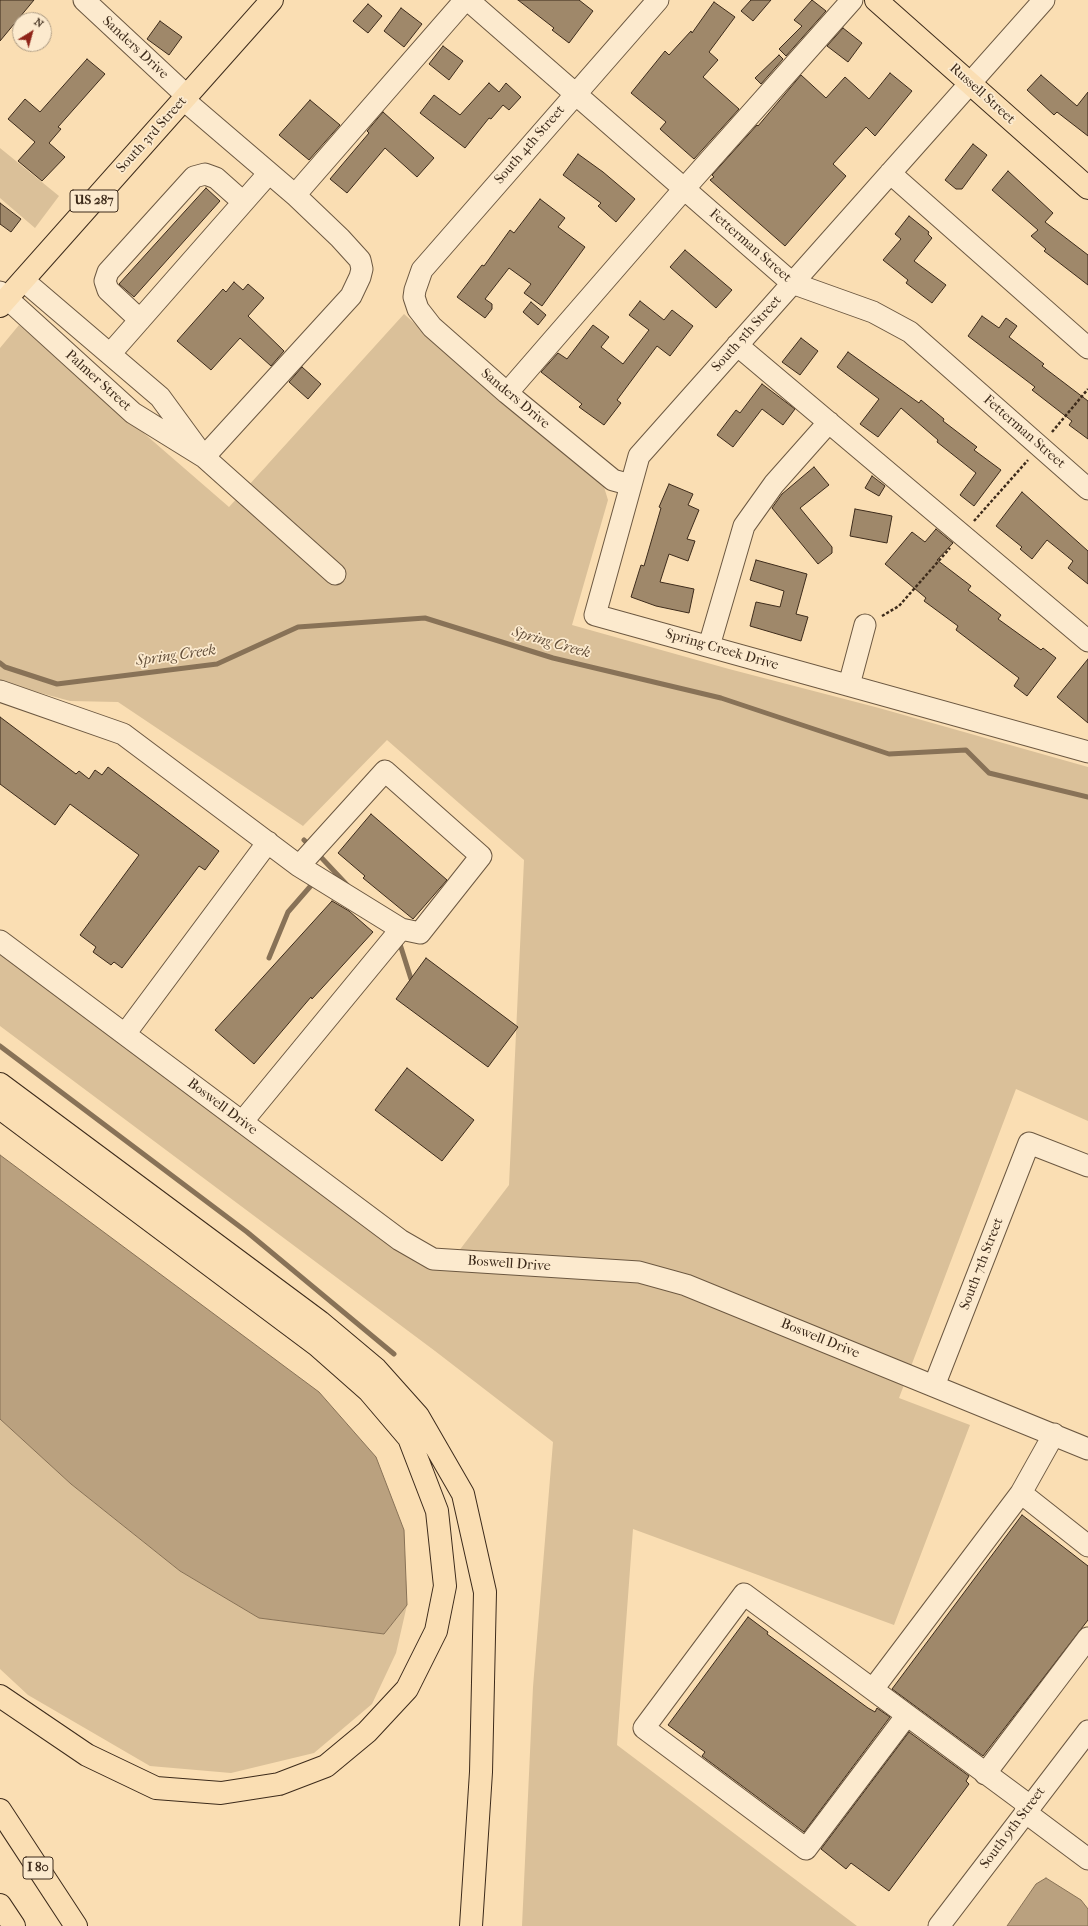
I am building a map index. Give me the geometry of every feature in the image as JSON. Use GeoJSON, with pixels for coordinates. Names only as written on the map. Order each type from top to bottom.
{"type":"FeatureCollection","features":[{"type":"Feature","properties":{"kind":"main road","name":"South 3rd Street"},"geometry":{"type":"LineString","coordinates":[[2,299],[23,280],[272,0]]}},
{"type":"Feature","properties":{"kind":"main road","name":"Russell Street"},"geometry":{"type":"LineString","coordinates":[[876,0],[970,83],[1085,179]]}},
{"type":"Feature","properties":{"kind":"main road"},"geometry":{"type":"LineString","coordinates":[[0,1084],[320,1322],[376,1369],[418,1416],[463,1494],[485,1592],[481,1772],[471,1926]]}},
{"type":"Feature","properties":{"kind":"main road"},"geometry":{"type":"LineString","coordinates":[[0,1108],[318,1346],[369,1391],[409,1438],[437,1511],[445,1586],[436,1631],[407,1689],[367,1732],[326,1766],[279,1784],[221,1793],[156,1788],[87,1755],[0,1696]]}},
{"type":"Feature","properties":{"kind":"main road","name":"I 80"},"geometry":{"type":"LineString","coordinates":[[0,1810],[76,1926]]}},
{"type":"Feature","properties":{"kind":"main road"},"geometry":{"type":"LineString","coordinates":[[0,1905],[14,1926]]}},
{"type":"Feature","properties":{"kind":"street","name":"Sanders Drive"},"geometry":{"type":"LineString","coordinates":[[84,0],[185,98],[295,195],[353,251],[360,260],[362,269],[360,278],[351,296],[204,457]]}},
{"type":"Feature","properties":{"kind":"street"},"geometry":{"type":"LineString","coordinates":[[295,195],[465,0]]}},
{"type":"Feature","properties":{"kind":"street","name":"Fetterman Street"},"geometry":{"type":"LineString","coordinates":[[468,0],[792,283],[873,312],[910,332],[1088,489]]}},
{"type":"Feature","properties":{"kind":"street","name":"South 4th Street"},"geometry":{"type":"LineString","coordinates":[[414,297],[416,283],[422,270],[575,93],[658,0]]}},
{"type":"Feature","properties":{"kind":"street"},"geometry":{"type":"LineString","coordinates":[[507,392],[684,188],[852,0]]}},
{"type":"Feature","properties":{"kind":"street","name":"South 5th Street"},"geometry":{"type":"LineString","coordinates":[[595,615],[639,456],[1044,0]]}},
{"type":"Feature","properties":{"kind":"street"},"geometry":{"type":"LineString","coordinates":[[110,354],[269,173]]}},
{"type":"Feature","properties":{"kind":"street"},"geometry":{"type":"LineString","coordinates":[[890,173],[1088,348]]}},
{"type":"Feature","properties":{"kind":"street"},"geometry":{"type":"LineString","coordinates":[[140,320],[108,290],[105,281],[108,272],[194,177],[205,174],[216,178],[244,202]]}},
{"type":"Feature","properties":{"kind":"street","name":"Palmer Street"},"geometry":{"type":"LineString","coordinates":[[23,280],[160,397],[204,457]]}},
{"type":"Feature","properties":{"kind":"street","name":"Sanders Drive"},"geometry":{"type":"LineString","coordinates":[[414,297],[418,309],[424,318],[507,392],[613,480],[631,485]]}},
{"type":"Feature","properties":{"kind":"street","name":"Palmer Street"},"geometry":{"type":"LineString","coordinates":[[2,299],[134,413],[204,457],[335,574]]}},
{"type":"Feature","properties":{"kind":"street"},"geometry":{"type":"LineString","coordinates":[[737,345],[1088,641]]}},
{"type":"Feature","properties":{"kind":"street"},"geometry":{"type":"LineString","coordinates":[[709,646],[744,526],[774,484],[828,422]]}},
{"type":"Feature","properties":{"kind":"street","name":"Spring Creek Drive"},"geometry":{"type":"LineString","coordinates":[[595,615],[1088,752]]}},
{"type":"Feature","properties":{"kind":"street"},"geometry":{"type":"LineString","coordinates":[[849,685],[865,625]]}},
{"type":"Feature","properties":{"kind":"street"},"geometry":{"type":"LineString","coordinates":[[0,691],[123,734],[299,866],[401,929],[420,933],[481,856],[385,771],[299,866]]}},
{"type":"Feature","properties":{"kind":"street"},"geometry":{"type":"LineString","coordinates":[[125,1034],[268,842]]}},
{"type":"Feature","properties":{"kind":"street"},"geometry":{"type":"LineString","coordinates":[[242,1122],[401,929]]}},
{"type":"Feature","properties":{"kind":"street","name":"Boswell Drive"},"geometry":{"type":"LineString","coordinates":[[0,941],[400,1240],[433,1259],[639,1272],[686,1285],[1088,1449]]}},
{"type":"Feature","properties":{"kind":"street","name":"South 7th Street"},"geometry":{"type":"LineString","coordinates":[[934,1386],[1029,1143],[1088,1166]]}},
{"type":"Feature","properties":{"kind":"street"},"geometry":{"type":"LineString","coordinates":[[873,1689],[1021,1493],[1054,1434]]}},
{"type":"Feature","properties":{"kind":"street"},"geometry":{"type":"LineString","coordinates":[[1021,1493],[1088,1546]]}},
{"type":"Feature","properties":{"kind":"street"},"geometry":{"type":"LineString","coordinates":[[908,1715],[806,1849],[644,1728],[744,1594],[908,1715],[986,1774],[1088,1859]]}},
{"type":"Feature","properties":{"kind":"street"},"geometry":{"type":"LineString","coordinates":[[986,1774],[1088,1638]]}},
{"type":"Feature","properties":{"kind":"street","name":"South 9th Street"},"geometry":{"type":"LineString","coordinates":[[939,1926],[1088,1731]]}},
{"type":"Feature","properties":{"kind":"path"},"geometry":{"type":"LineString","coordinates":[[865,625],[899,606],[1040,447],[1088,389]]}},
{"type":"Feature","properties":{"kind":"shaded area"},"geometry":{"type":"Polygon","coordinates":[[[0,148],[59,196],[35,228],[0,198],[0,148]]]}},
{"type":"Feature","properties":{"kind":"shaded area"},"geometry":{"type":"Polygon","coordinates":[[[404,314],[508,407],[580,464],[604,487],[608,500],[572,625],[729,669],[879,708],[1088,767],[1088,1121],[1016,1089],[899,1398],[970,1425],[894,1625],[633,1529],[617,1745],[857,1926],[522,1926],[533,1687],[553,1442],[435,1351],[0,1026],[0,941],[400,1240],[452,1260],[509,1185],[524,860],[387,740],[303,826],[118,702],[70,701],[0,682],[0,348],[19,325],[229,507],[404,314]]]}},
{"type":"Feature","properties":{"kind":"shaded area"},"geometry":{"type":"Polygon","coordinates":[[[0,1155],[319,1392],[376,1457],[404,1530],[407,1605],[384,1634],[259,1618],[180,1571],[71,1484],[0,1419],[0,1155]]]}},
{"type":"Feature","properties":{"kind":"shaded area"},"geometry":{"type":"Polygon","coordinates":[[[0,1419],[71,1484],[180,1571],[259,1618],[384,1634],[407,1605],[396,1653],[372,1704],[314,1753],[231,1773],[150,1766],[28,1695],[0,1669],[0,1419]]]}},
{"type":"Feature","properties":{"kind":"shaded area"},"geometry":{"type":"Polygon","coordinates":[[[1046,1878],[1081,1900],[1088,1909],[1088,1926],[1007,1926],[1036,1884],[1046,1878]]]}},
{"type":"Feature","properties":{"kind":"building"},"geometry":{"type":"Polygon","coordinates":[[[0,0],[34,0],[24,12],[12,12],[12,27],[0,41],[0,0]]]}},
{"type":"Feature","properties":{"kind":"building"},"geometry":{"type":"Polygon","coordinates":[[[518,0],[579,0],[593,11],[569,43],[552,30],[554,28],[518,0]]]}},
{"type":"Feature","properties":{"kind":"building"},"geometry":{"type":"Polygon","coordinates":[[[751,0],[771,0],[753,21],[741,11],[751,0]]]}},
{"type":"Feature","properties":{"kind":"building"},"geometry":{"type":"Polygon","coordinates":[[[812,0],[826,11],[786,56],[779,49],[802,26],[794,20],[812,0]]]}},
{"type":"Feature","properties":{"kind":"building"},"geometry":{"type":"Polygon","coordinates":[[[714,2],[735,17],[709,52],[718,60],[703,77],[739,109],[694,159],[660,129],[666,122],[631,93],[665,51],[669,55],[691,31],[692,33],[714,2]]]}},
{"type":"Feature","properties":{"kind":"building"},"geometry":{"type":"Polygon","coordinates":[[[368,4],[382,16],[368,33],[353,21],[368,4]]]}},
{"type":"Feature","properties":{"kind":"building"},"geometry":{"type":"Polygon","coordinates":[[[401,8],[422,24],[404,47],[384,31],[401,8]]]}},
{"type":"Feature","properties":{"kind":"building"},"geometry":{"type":"Polygon","coordinates":[[[160,21],[182,37],[169,55],[147,39],[160,21]]]}},
{"type":"Feature","properties":{"kind":"building"},"geometry":{"type":"Polygon","coordinates":[[[843,28],[862,43],[848,62],[827,46],[843,28]]]}},
{"type":"Feature","properties":{"kind":"building"},"geometry":{"type":"Polygon","coordinates":[[[443,46],[463,61],[449,80],[429,64],[443,46]]]}},
{"type":"Feature","properties":{"kind":"building"},"geometry":{"type":"Polygon","coordinates":[[[779,55],[783,59],[761,84],[755,78],[779,55]]]}},
{"type":"Feature","properties":{"kind":"building"},"geometry":{"type":"Polygon","coordinates":[[[87,59],[105,74],[58,127],[61,129],[49,143],[65,157],[42,181],[18,161],[35,142],[8,119],[25,99],[40,112],[87,59]]]}},
{"type":"Feature","properties":{"kind":"building"},"geometry":{"type":"Polygon","coordinates":[[[890,73],[912,91],[875,136],[866,127],[833,164],[846,176],[785,246],[710,180],[714,177],[712,175],[757,125],[758,126],[801,75],[826,98],[845,77],[869,99],[890,73]]]}},
{"type":"Feature","properties":{"kind":"building"},"geometry":{"type":"Polygon","coordinates":[[[1041,75],[1077,106],[1088,92],[1088,136],[1057,112],[1054,115],[1027,90],[1041,75]]]}},
{"type":"Feature","properties":{"kind":"building"},"geometry":{"type":"Polygon","coordinates":[[[489,83],[499,92],[506,83],[521,97],[509,110],[503,105],[491,119],[489,118],[465,148],[420,113],[434,95],[460,115],[489,83]]]}},
{"type":"Feature","properties":{"kind":"building"},"geometry":{"type":"Polygon","coordinates":[[[310,100],[340,125],[309,160],[279,135],[310,100]]]}},
{"type":"Feature","properties":{"kind":"building"},"geometry":{"type":"Polygon","coordinates":[[[383,112],[434,158],[417,177],[385,148],[347,193],[330,179],[369,133],[367,131],[383,112]]]}},
{"type":"Feature","properties":{"kind":"building"},"geometry":{"type":"Polygon","coordinates":[[[973,144],[987,155],[962,189],[956,189],[945,180],[973,144]]]}},
{"type":"Feature","properties":{"kind":"building"},"geometry":{"type":"Polygon","coordinates":[[[578,154],[603,172],[635,199],[616,222],[598,206],[601,203],[563,175],[578,154]]]}},
{"type":"Feature","properties":{"kind":"building"},"geometry":{"type":"Polygon","coordinates":[[[1008,171],[1053,213],[1045,222],[1088,255],[1088,285],[1044,251],[1046,249],[1031,236],[1038,230],[992,190],[1008,171]]]}},
{"type":"Feature","properties":{"kind":"building"},"geometry":{"type":"Polygon","coordinates":[[[206,188],[220,201],[134,297],[119,284],[206,188]]]}},
{"type":"Feature","properties":{"kind":"building"},"geometry":{"type":"Polygon","coordinates":[[[540,199],[565,218],[558,227],[585,247],[542,306],[524,293],[531,284],[509,268],[485,299],[492,304],[492,309],[485,318],[457,297],[482,265],[484,266],[510,230],[514,233],[540,199]]]}},
{"type":"Feature","properties":{"kind":"building"},"geometry":{"type":"Polygon","coordinates":[[[0,203],[21,219],[11,232],[0,224],[0,203]]]}},
{"type":"Feature","properties":{"kind":"building"},"geometry":{"type":"Polygon","coordinates":[[[909,216],[929,232],[928,234],[932,238],[914,261],[946,285],[932,303],[906,283],[908,280],[883,260],[901,239],[895,234],[909,216]]]}},
{"type":"Feature","properties":{"kind":"building"},"geometry":{"type":"Polygon","coordinates":[[[685,250],[732,290],[716,308],[670,267],[685,250]]]}},
{"type":"Feature","properties":{"kind":"building"},"geometry":{"type":"Polygon","coordinates":[[[234,282],[243,290],[248,284],[264,298],[248,316],[284,351],[271,366],[240,338],[211,370],[177,341],[223,289],[226,292],[234,282]]]}},
{"type":"Feature","properties":{"kind":"building"},"geometry":{"type":"Polygon","coordinates":[[[640,301],[664,320],[672,310],[693,326],[670,356],[657,346],[617,400],[621,403],[604,425],[579,407],[582,404],[541,372],[558,353],[567,359],[593,325],[609,337],[601,347],[623,364],[649,330],[629,315],[640,301]]]}},
{"type":"Feature","properties":{"kind":"building"},"geometry":{"type":"Polygon","coordinates":[[[531,302],[546,315],[538,325],[523,312],[531,302]]]}},
{"type":"Feature","properties":{"kind":"building"},"geometry":{"type":"Polygon","coordinates":[[[982,316],[999,328],[1006,318],[1017,326],[1009,337],[1044,364],[1042,366],[1088,401],[1088,439],[1069,425],[1072,421],[1032,390],[1035,387],[968,336],[982,316]]]}},
{"type":"Feature","properties":{"kind":"building"},"geometry":{"type":"Polygon","coordinates":[[[801,338],[818,351],[800,375],[782,362],[801,338]]]}},
{"type":"Feature","properties":{"kind":"building"},"geometry":{"type":"Polygon","coordinates":[[[848,352],[919,403],[921,400],[944,419],[943,421],[977,447],[974,450],[1001,470],[974,506],[960,495],[976,473],[937,442],[938,440],[901,408],[878,437],[860,424],[879,399],[837,367],[848,352]]]}},
{"type":"Feature","properties":{"kind":"building"},"geometry":{"type":"Polygon","coordinates":[[[302,367],[321,384],[308,399],[289,382],[302,367]]]}},
{"type":"Feature","properties":{"kind":"building"},"geometry":{"type":"Polygon","coordinates":[[[762,384],[795,409],[783,425],[762,409],[733,447],[717,435],[736,410],[740,413],[762,384]]]}},
{"type":"Feature","properties":{"kind":"building"},"geometry":{"type":"Polygon","coordinates":[[[814,467],[829,485],[800,508],[832,547],[832,553],[818,564],[772,508],[782,494],[814,467]]]}},
{"type":"Feature","properties":{"kind":"building"},"geometry":{"type":"Polygon","coordinates":[[[872,476],[885,486],[879,496],[865,488],[872,476]]]}},
{"type":"Feature","properties":{"kind":"building"},"geometry":{"type":"Polygon","coordinates":[[[669,484],[693,494],[688,505],[699,510],[687,539],[695,541],[688,561],[669,554],[660,582],[694,589],[689,613],[656,606],[631,597],[641,565],[644,566],[661,508],[659,507],[669,484]]]}},
{"type":"Feature","properties":{"kind":"building"},"geometry":{"type":"Polygon","coordinates":[[[1022,492],[1088,551],[1088,584],[1068,568],[1073,561],[1047,540],[1032,559],[1020,549],[1022,547],[996,526],[1022,492]]]}},
{"type":"Feature","properties":{"kind":"building"},"geometry":{"type":"Polygon","coordinates":[[[855,509],[892,516],[887,543],[850,536],[855,509]]]}},
{"type":"Feature","properties":{"kind":"building"},"geometry":{"type":"Polygon","coordinates":[[[936,529],[953,543],[937,560],[971,586],[968,590],[1001,615],[998,619],[1041,650],[1043,648],[1056,658],[1027,696],[1014,686],[1019,678],[956,630],[958,626],[924,601],[926,598],[885,564],[912,532],[925,542],[936,529]]]}},
{"type":"Feature","properties":{"kind":"building"},"geometry":{"type":"Polygon","coordinates":[[[756,560],[807,574],[796,614],[808,617],[801,641],[750,626],[756,602],[780,607],[784,591],[750,580],[756,560]]]}},
{"type":"Feature","properties":{"kind":"building"},"geometry":{"type":"Polygon","coordinates":[[[1088,659],[1088,723],[1057,697],[1088,659]]]}},
{"type":"Feature","properties":{"kind":"building"},"geometry":{"type":"Polygon","coordinates":[[[0,717],[76,774],[79,771],[89,779],[95,770],[102,775],[108,767],[219,851],[205,870],[199,866],[122,968],[114,962],[111,965],[93,952],[96,947],[80,935],[139,855],[70,804],[55,825],[0,784],[0,717]]]}},
{"type":"Feature","properties":{"kind":"building"},"geometry":{"type":"Polygon","coordinates":[[[371,814],[447,880],[413,919],[363,878],[365,876],[338,853],[371,814]]]}},
{"type":"Feature","properties":{"kind":"building"},"geometry":{"type":"Polygon","coordinates":[[[332,901],[349,911],[373,932],[312,999],[311,997],[254,1064],[215,1030],[332,901]]]}},
{"type":"Feature","properties":{"kind":"building"},"geometry":{"type":"Polygon","coordinates":[[[426,958],[518,1027],[488,1067],[396,999],[426,958]]]}},
{"type":"Feature","properties":{"kind":"building"},"geometry":{"type":"Polygon","coordinates":[[[407,1068],[474,1120],[442,1161],[375,1110],[407,1068]]]}},
{"type":"Feature","properties":{"kind":"building"},"geometry":{"type":"Polygon","coordinates":[[[1022,1515],[1088,1566],[1088,1620],[983,1756],[892,1689],[1022,1515]]]}},
{"type":"Feature","properties":{"kind":"building"},"geometry":{"type":"Polygon","coordinates":[[[748,1617],[768,1632],[767,1634],[868,1708],[875,1712],[877,1708],[890,1717],[804,1832],[702,1756],[705,1752],[668,1725],[748,1617]]]}},
{"type":"Feature","properties":{"kind":"building"},"geometry":{"type":"Polygon","coordinates":[[[909,1732],[969,1776],[966,1781],[969,1784],[889,1891],[851,1863],[846,1869],[821,1849],[909,1732]]]}},
{"type":"Feature","properties":{"kind":"waterway","name":"Spring Creek"},"geometry":{"type":"LineString","coordinates":[[0,663],[5,667],[57,684],[217,664],[298,627],[425,618],[553,658],[721,698],[889,754],[966,750],[989,773],[1088,797]]}},
{"type":"Feature","properties":{"kind":"waterway"},"geometry":{"type":"LineString","coordinates":[[304,840],[311,847]]}},
{"type":"Feature","properties":{"kind":"waterway"},"geometry":{"type":"LineString","coordinates":[[317,853],[348,886]]}},
{"type":"Feature","properties":{"kind":"waterway"},"geometry":{"type":"LineString","coordinates":[[269,958],[288,912],[315,881]]}},
{"type":"Feature","properties":{"kind":"waterway"},"geometry":{"type":"LineString","coordinates":[[399,941],[411,979]]}},
{"type":"Feature","properties":{"kind":"waterway"},"geometry":{"type":"LineString","coordinates":[[0,1046],[247,1232],[394,1354]]}}]}
